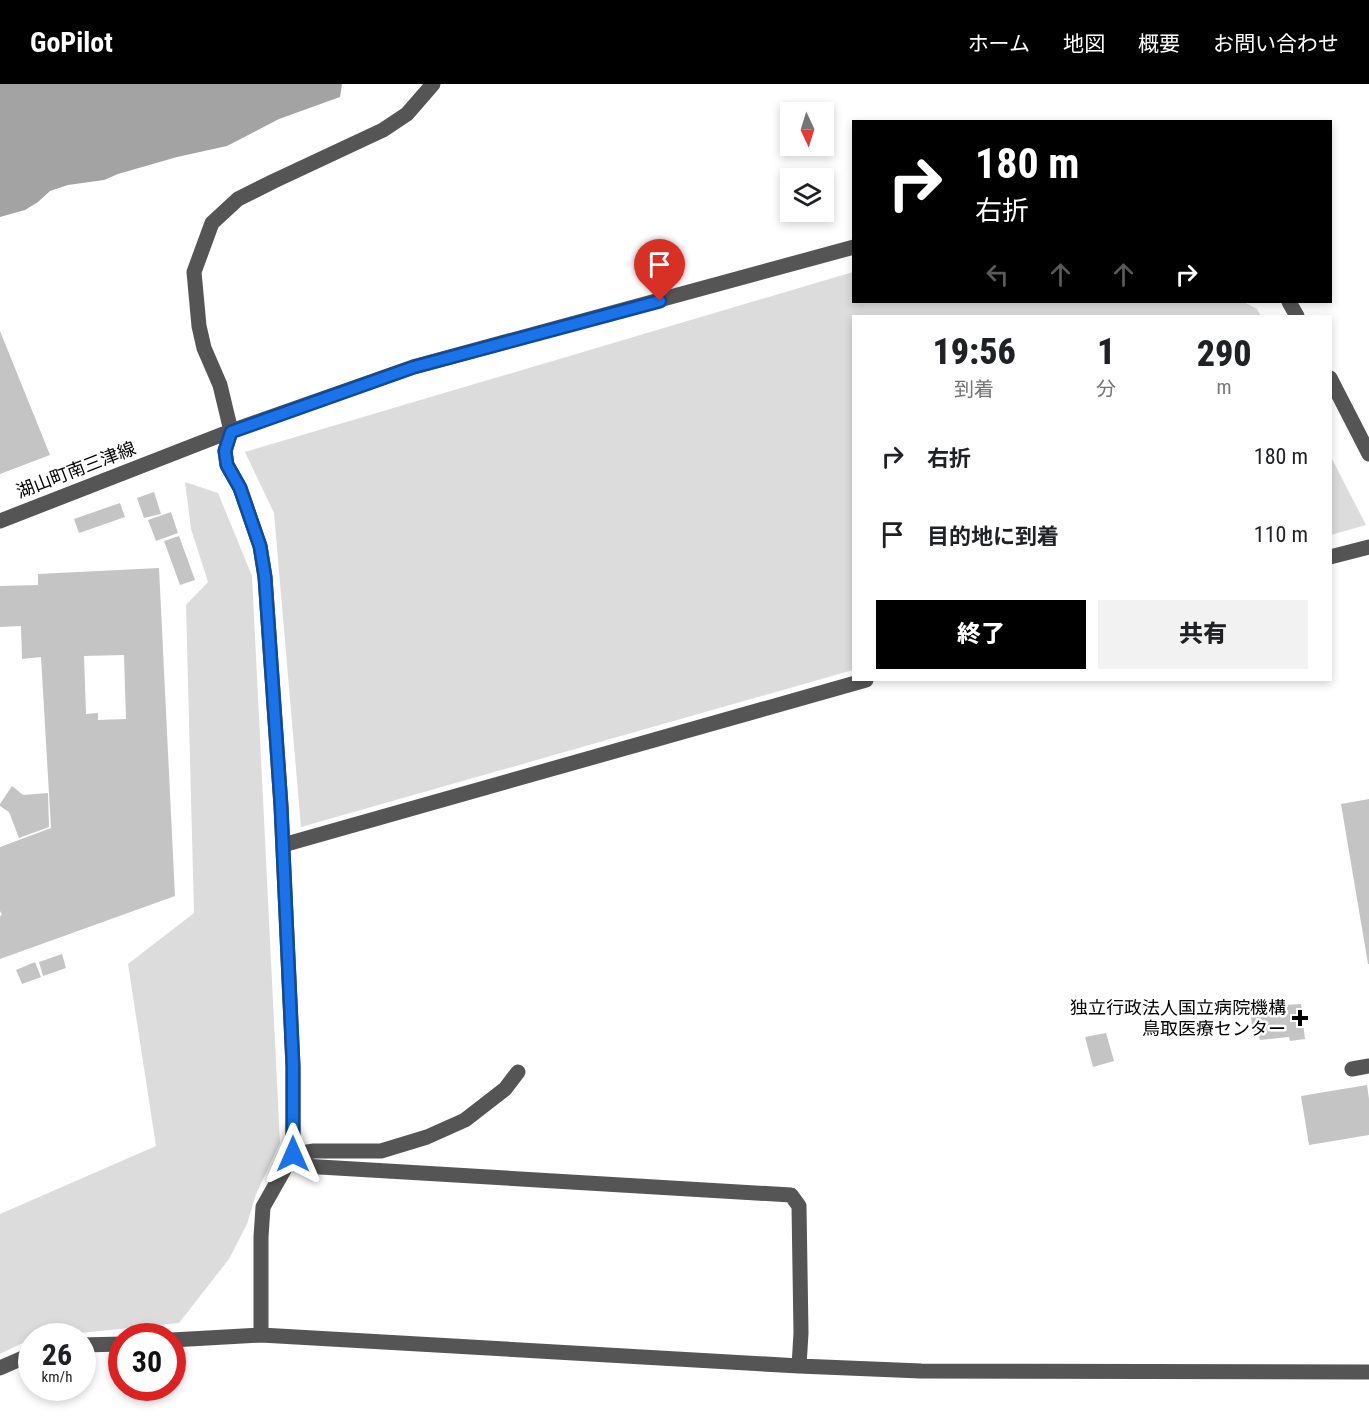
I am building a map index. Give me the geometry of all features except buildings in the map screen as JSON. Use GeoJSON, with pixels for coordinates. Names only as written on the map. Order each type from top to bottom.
{"type":"FeatureCollection","features":[{"type":"Feature","properties":{"kind":"street"},"geometry":{"type":"LineString","coordinates":[[261,1335],[262,1207],[293,1154],[293,1066],[283,845],[265,577],[260,546],[240,488],[227,465],[225,451],[231,432],[220,385],[204,348],[199,326],[194,272],[212,223],[238,199],[383,130],[407,114],[433,84]]}},
{"type":"Feature","properties":{"kind":"street","name":"湖山町南三津線"},"geometry":{"type":"LineString","coordinates":[[0,521],[231,432],[414,367],[852,248]]}},
{"type":"Feature","properties":{"kind":"street"},"geometry":{"type":"LineString","coordinates":[[1332,382],[1369,454]]}},
{"type":"Feature","properties":{"kind":"street"},"geometry":{"type":"LineString","coordinates":[[1332,556],[1369,547]]}},
{"type":"Feature","properties":{"kind":"street"},"geometry":{"type":"LineString","coordinates":[[283,845],[862,681]]}},
{"type":"Feature","properties":{"kind":"street"},"geometry":{"type":"LineString","coordinates":[[1352,1069],[1369,1065]]}},
{"type":"Feature","properties":{"kind":"street"},"geometry":{"type":"LineString","coordinates":[[293,1154],[314,1151],[381,1151],[427,1137],[465,1120],[505,1089],[518,1072]]}},
{"type":"Feature","properties":{"kind":"street"},"geometry":{"type":"LineString","coordinates":[[293,1154],[303,1166],[791,1195],[800,1206],[799,1366]]}},
{"type":"Feature","properties":{"kind":"street"},"geometry":{"type":"LineString","coordinates":[[186,1339],[261,1335],[921,1371],[1369,1372]]}},
{"type":"Feature","properties":{"kind":"street"},"geometry":{"type":"LineString","coordinates":[[0,1368],[18,1360]]}},
{"type":"Feature","properties":{"kind":"shaded area"},"geometry":{"type":"Polygon","coordinates":[[[0,84],[342,84],[340,97],[279,119],[227,146],[177,157],[104,180],[68,185],[50,191],[25,210],[0,217],[0,84]]]}},
{"type":"Feature","properties":{"kind":"shaded area"},"geometry":{"type":"Polygon","coordinates":[[[852,272],[852,303],[1246,303],[1257,309],[1260,315],[852,315],[852,670],[301,827],[274,513],[245,452],[852,272]]]}},
{"type":"Feature","properties":{"kind":"shaded area"},"geometry":{"type":"Polygon","coordinates":[[[1332,459],[1366,525],[1332,535],[1332,459]]]}},
{"type":"Feature","properties":{"kind":"shaded area"},"geometry":{"type":"Polygon","coordinates":[[[185,482],[218,493],[252,576],[280,1143],[256,1194],[247,1224],[229,1259],[179,1323],[108,1323],[108,1330],[96,1331],[96,1323],[18,1323],[18,1345],[0,1354],[0,1214],[156,1146],[128,964],[194,913],[186,605],[208,582],[191,529],[185,482]]]}},
{"type":"Feature","properties":{"kind":"place","name":"独立行政法人国立病院機構 鳥取医療センター"},"geometry":{"type":"Point","coordinates":[1300,1018]}},
{"type":"Feature","properties":{"kind":"route"},"geometry":{"type":"LineString","coordinates":[[293,1154],[293,1066],[281,806],[265,577],[260,546],[240,488],[227,465],[225,451],[231,432],[414,367],[660,301]]}}]}
